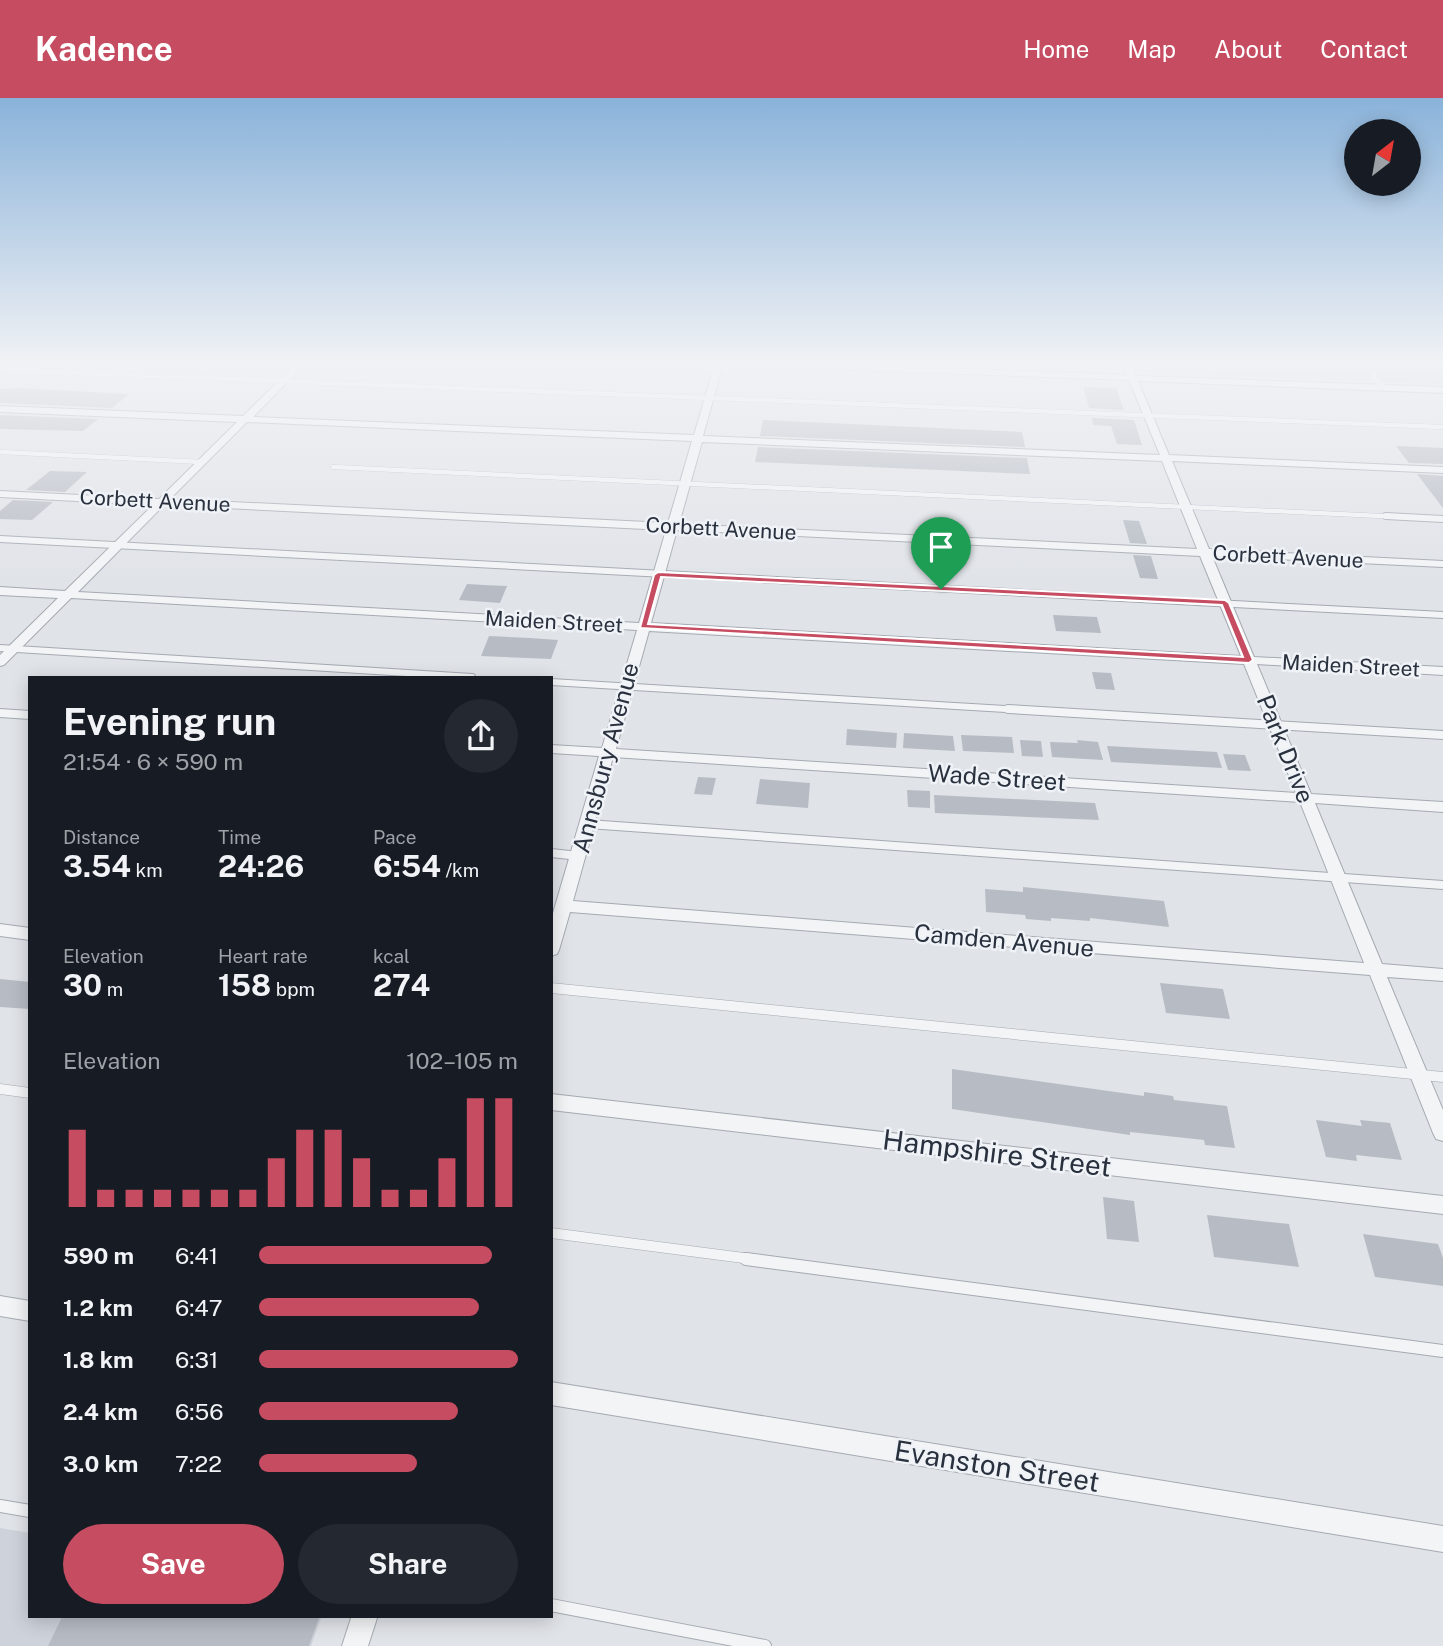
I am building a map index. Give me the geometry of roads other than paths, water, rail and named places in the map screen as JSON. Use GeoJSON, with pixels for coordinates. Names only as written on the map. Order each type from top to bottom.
{"type":"FeatureCollection","features":[{"type":"Feature","properties":{"kind":"street"},"geometry":{"type":"LineString","coordinates":[[0,662],[228,436]]}},
{"type":"Feature","properties":{"kind":"street"},"geometry":{"type":"LineString","coordinates":[[635,436],[1443,470]]}},
{"type":"Feature","properties":{"kind":"street","name":"Park Drive"},"geometry":{"type":"LineString","coordinates":[[1157,436],[1443,1133]]}},
{"type":"Feature","properties":{"kind":"street","name":"Annsbury Avenue"},"geometry":{"type":"LineString","coordinates":[[553,944],[697,439]]}},
{"type":"Feature","properties":{"kind":"street","name":"Corbett Avenue"},"geometry":{"type":"LineString","coordinates":[[0,494],[1443,564]]}},
{"type":"Feature","properties":{"kind":"street","name":"Maiden Street"},"geometry":{"type":"LineString","coordinates":[[0,591],[1443,671]]}},
{"type":"Feature","properties":{"kind":"street"},"geometry":{"type":"LineString","coordinates":[[0,713],[28,715]]}},
{"type":"Feature","properties":{"kind":"street","name":"Wade Street"},"geometry":{"type":"LineString","coordinates":[[553,749],[1443,807]]}},
{"type":"Feature","properties":{"kind":"street","name":"Camden Avenue"},"geometry":{"type":"LineString","coordinates":[[565,906],[1443,975]]}},
{"type":"Feature","properties":{"kind":"street"},"geometry":{"type":"LineString","coordinates":[[0,930],[28,934]]}},
{"type":"Feature","properties":{"kind":"street","name":"Hampshire Street"},"geometry":{"type":"LineString","coordinates":[[553,1102],[1443,1205]]}},
{"type":"Feature","properties":{"kind":"street"},"geometry":{"type":"LineString","coordinates":[[0,1306],[28,1311]]}},
{"type":"Feature","properties":{"kind":"street","name":"Evanston Street"},"geometry":{"type":"LineString","coordinates":[[553,1393],[1443,1539]]}},
{"type":"Feature","properties":{"kind":"street"},"geometry":{"type":"LineString","coordinates":[[355,1646],[364,1618]]}},
{"type":"Feature","properties":{"kind":"lane"},"geometry":{"type":"LineString","coordinates":[[0,452],[202,462]]}},
{"type":"Feature","properties":{"kind":"lane"},"geometry":{"type":"LineString","coordinates":[[333,467],[1443,519]]}},
{"type":"Feature","properties":{"kind":"lane"},"geometry":{"type":"LineString","coordinates":[[0,539],[1443,615]]}},
{"type":"Feature","properties":{"kind":"lane"},"geometry":{"type":"LineString","coordinates":[[0,648],[456,676]]}},
{"type":"Feature","properties":{"kind":"lane"},"geometry":{"type":"LineString","coordinates":[[553,682],[1443,735]]}},
{"type":"Feature","properties":{"kind":"lane"},"geometry":{"type":"LineString","coordinates":[[588,824],[1443,885]]}},
{"type":"Feature","properties":{"kind":"lane"},"geometry":{"type":"LineString","coordinates":[[553,853],[579,856]]}},
{"type":"Feature","properties":{"kind":"lane"},"geometry":{"type":"LineString","coordinates":[[553,988],[1443,1077]]}},
{"type":"Feature","properties":{"kind":"lane"},"geometry":{"type":"LineString","coordinates":[[0,1090],[28,1093]]}},
{"type":"Feature","properties":{"kind":"lane"},"geometry":{"type":"LineString","coordinates":[[553,1233],[1443,1350]]}},
{"type":"Feature","properties":{"kind":"lane"},"geometry":{"type":"LineString","coordinates":[[0,1506],[28,1511]]}},
{"type":"Feature","properties":{"kind":"lane"},"geometry":{"type":"LineString","coordinates":[[553,1605],[765,1646]]}}]}
